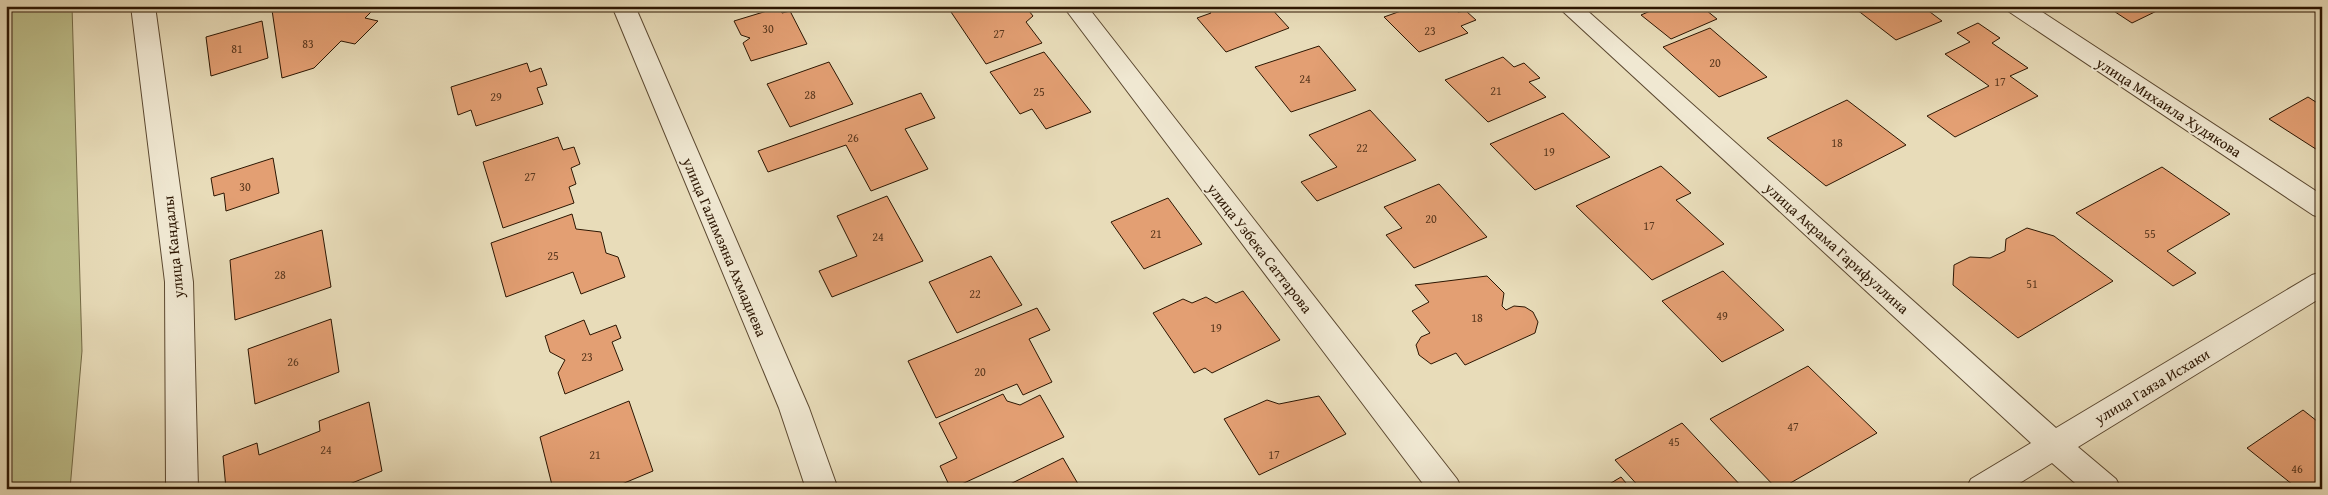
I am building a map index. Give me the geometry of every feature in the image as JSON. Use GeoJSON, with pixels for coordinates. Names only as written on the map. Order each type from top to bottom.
{"type":"FeatureCollection","features":[{"type":"Feature","properties":{"kind":"street","name":"улица Кандалы"},"geometry":{"type":"LineString","coordinates":[[143,6],[180,282],[182,489]]}},
{"type":"Feature","properties":{"kind":"street","name":"улица Галимзяна Ахмадиева"},"geometry":{"type":"LineString","coordinates":[[623,6],[794,408],[822,489]]}},
{"type":"Feature","properties":{"kind":"street","name":"улица Узбека Саттарова"},"geometry":{"type":"LineString","coordinates":[[1074,6],[1446,489]]}},
{"type":"Feature","properties":{"kind":"street","name":"улица Акрама Гарифуллина"},"geometry":{"type":"LineString","coordinates":[[1568,6],[2105,489]]}},
{"type":"Feature","properties":{"kind":"street","name":"улица Михаила Худякова"},"geometry":{"type":"LineString","coordinates":[[2016,6],[2322,208]]}},
{"type":"Feature","properties":{"kind":"street","name":"улица Гаяза Исхаки"},"geometry":{"type":"LineString","coordinates":[[1982,489],[2322,283]]}},
{"type":"Feature","properties":{"kind":"green space"},"geometry":{"type":"Polygon","coordinates":[[[6,6],[72,6],[82,351],[70,489],[6,489],[6,6]]]}},
{"type":"Feature","properties":{"kind":"building"},"geometry":{"type":"Polygon","coordinates":[[[285,6],[377,6],[365,18],[378,21],[355,44],[341,41],[314,68],[282,78],[272,10],[285,6]]]}},
{"type":"Feature","properties":{"kind":"building"},"geometry":{"type":"Polygon","coordinates":[[[969,6],[1025,6],[1033,16],[1026,22],[1042,43],[986,64],[951,12],[969,6]]]}},
{"type":"Feature","properties":{"kind":"building"},"geometry":{"type":"Polygon","coordinates":[[[1205,6],[1269,6],[1289,28],[1226,52],[1197,18],[1211,13],[1205,6]]]}},
{"type":"Feature","properties":{"kind":"building"},"geometry":{"type":"Polygon","coordinates":[[[1415,6],[1452,7],[1458,12],[1466,11],[1476,20],[1461,26],[1468,33],[1419,52],[1384,17],[1415,6]]]}},
{"type":"Feature","properties":{"kind":"building"},"geometry":{"type":"Polygon","coordinates":[[[1662,6],[1701,6],[1717,19],[1671,39],[1641,15],[1662,6]]]}},
{"type":"Feature","properties":{"kind":"building"},"geometry":{"type":"Polygon","coordinates":[[[1852,6],[1922,6],[1942,21],[1896,40],[1852,6]]]}},
{"type":"Feature","properties":{"kind":"building"},"geometry":{"type":"Polygon","coordinates":[[[2106,6],[2167,6],[2132,23],[2106,6]]]}},
{"type":"Feature","properties":{"kind":"building"},"geometry":{"type":"Polygon","coordinates":[[[780,7],[782,13],[790,11],[807,44],[751,61],[743,43],[750,38],[741,35],[734,21],[780,7]]]}},
{"type":"Feature","properties":{"kind":"building"},"geometry":{"type":"Polygon","coordinates":[[[262,21],[268,58],[211,76],[206,37],[262,21]]]}},
{"type":"Feature","properties":{"kind":"building"},"geometry":{"type":"Polygon","coordinates":[[[1978,23],[2000,38],[1992,43],[2028,68],[2010,76],[2038,96],[1955,137],[1927,116],[1989,86],[1945,54],[1970,42],[1957,33],[1978,23]]]}},
{"type":"Feature","properties":{"kind":"building"},"geometry":{"type":"Polygon","coordinates":[[[1710,28],[1767,77],[1719,97],[1663,47],[1710,28]]]}},
{"type":"Feature","properties":{"kind":"building"},"geometry":{"type":"Polygon","coordinates":[[[1319,46],[1356,90],[1291,112],[1255,67],[1319,46]]]}},
{"type":"Feature","properties":{"kind":"building"},"geometry":{"type":"Polygon","coordinates":[[[1044,52],[1091,112],[1046,129],[1032,109],[1020,114],[990,72],[1044,52]]]}},
{"type":"Feature","properties":{"kind":"building"},"geometry":{"type":"Polygon","coordinates":[[[1503,57],[1514,67],[1524,63],[1540,78],[1529,82],[1546,97],[1488,122],[1445,80],[1503,57]]]}},
{"type":"Feature","properties":{"kind":"building"},"geometry":{"type":"Polygon","coordinates":[[[829,62],[853,104],[790,127],[767,84],[829,62]]]}},
{"type":"Feature","properties":{"kind":"building"},"geometry":{"type":"Polygon","coordinates":[[[527,63],[530,72],[541,68],[547,85],[537,88],[543,104],[476,126],[471,110],[458,115],[451,87],[527,63]]]}},
{"type":"Feature","properties":{"kind":"building"},"geometry":{"type":"Polygon","coordinates":[[[921,93],[935,118],[905,129],[928,169],[871,191],[846,145],[768,172],[758,151],[921,93]]]}},
{"type":"Feature","properties":{"kind":"building"},"geometry":{"type":"Polygon","coordinates":[[[2308,97],[2322,106],[2322,153],[2269,119],[2308,97]]]}},
{"type":"Feature","properties":{"kind":"building"},"geometry":{"type":"Polygon","coordinates":[[[1847,100],[1906,145],[1826,186],[1767,138],[1847,100]]]}},
{"type":"Feature","properties":{"kind":"building"},"geometry":{"type":"Polygon","coordinates":[[[1370,110],[1416,160],[1317,201],[1301,182],[1337,167],[1309,135],[1370,110]]]}},
{"type":"Feature","properties":{"kind":"building"},"geometry":{"type":"Polygon","coordinates":[[[1563,113],[1610,157],[1535,190],[1490,144],[1563,113]]]}},
{"type":"Feature","properties":{"kind":"building"},"geometry":{"type":"Polygon","coordinates":[[[558,137],[563,150],[574,147],[580,164],[571,168],[576,184],[569,187],[574,203],[503,228],[483,162],[558,137]]]}},
{"type":"Feature","properties":{"kind":"building"},"geometry":{"type":"Polygon","coordinates":[[[273,158],[279,193],[226,211],[224,193],[214,196],[211,178],[273,158]]]}},
{"type":"Feature","properties":{"kind":"building"},"geometry":{"type":"Polygon","coordinates":[[[1661,166],[1691,193],[1676,200],[1724,244],[1652,280],[1576,206],[1661,166]]]}},
{"type":"Feature","properties":{"kind":"building"},"geometry":{"type":"Polygon","coordinates":[[[2162,167],[2230,214],[2167,251],[2196,273],[2173,286],[2076,213],[2162,167]]]}},
{"type":"Feature","properties":{"kind":"building"},"geometry":{"type":"Polygon","coordinates":[[[1439,184],[1487,237],[1414,268],[1386,235],[1402,228],[1384,207],[1439,184]]]}},
{"type":"Feature","properties":{"kind":"building"},"geometry":{"type":"Polygon","coordinates":[[[887,196],[923,261],[832,297],[819,271],[857,256],[837,216],[887,196]]]}},
{"type":"Feature","properties":{"kind":"building"},"geometry":{"type":"Polygon","coordinates":[[[1168,198],[1202,244],[1144,269],[1111,222],[1168,198]]]}},
{"type":"Feature","properties":{"kind":"building"},"geometry":{"type":"Polygon","coordinates":[[[572,214],[576,229],[601,232],[606,253],[618,257],[625,277],[581,294],[573,272],[506,297],[491,243],[572,214]]]}},
{"type":"Feature","properties":{"kind":"building"},"geometry":{"type":"Polygon","coordinates":[[[2027,228],[2054,236],[2113,281],[2018,338],[1953,285],[1954,265],[1970,257],[1990,258],[2005,251],[2006,239],[2027,228]]]}},
{"type":"Feature","properties":{"kind":"building"},"geometry":{"type":"Polygon","coordinates":[[[322,230],[331,287],[235,320],[230,260],[322,230]]]}},
{"type":"Feature","properties":{"kind":"building"},"geometry":{"type":"Polygon","coordinates":[[[991,256],[1022,305],[957,333],[929,282],[991,256]]]}},
{"type":"Feature","properties":{"kind":"building"},"geometry":{"type":"Polygon","coordinates":[[[1723,271],[1784,330],[1722,362],[1662,301],[1723,271]]]}},
{"type":"Feature","properties":{"kind":"building"},"geometry":{"type":"Polygon","coordinates":[[[1487,276],[1504,293],[1502,306],[1506,310],[1514,306],[1525,307],[1533,312],[1538,322],[1535,333],[1465,365],[1456,353],[1431,364],[1419,355],[1416,345],[1421,337],[1430,333],[1412,311],[1429,302],[1415,285],[1487,276]]]}},
{"type":"Feature","properties":{"kind":"building"},"geometry":{"type":"Polygon","coordinates":[[[1243,291],[1280,340],[1212,373],[1205,368],[1194,373],[1153,313],[1183,299],[1192,303],[1206,297],[1216,303],[1243,291]]]}},
{"type":"Feature","properties":{"kind":"building"},"geometry":{"type":"Polygon","coordinates":[[[1037,308],[1050,330],[1029,339],[1052,382],[1023,395],[1017,384],[936,418],[908,361],[1037,308]]]}},
{"type":"Feature","properties":{"kind":"building"},"geometry":{"type":"Polygon","coordinates":[[[331,319],[339,372],[255,404],[248,349],[331,319]]]}},
{"type":"Feature","properties":{"kind":"building"},"geometry":{"type":"Polygon","coordinates":[[[584,320],[590,335],[616,325],[621,338],[612,342],[623,370],[565,394],[558,373],[565,360],[550,352],[545,336],[584,320]]]}},
{"type":"Feature","properties":{"kind":"building"},"geometry":{"type":"Polygon","coordinates":[[[1808,366],[1877,433],[1777,489],[1710,419],[1808,366]]]}},
{"type":"Feature","properties":{"kind":"building"},"geometry":{"type":"Polygon","coordinates":[[[1003,394],[1007,401],[1020,405],[1040,395],[1064,437],[951,489],[940,466],[957,458],[939,423],[1003,394]]]}},
{"type":"Feature","properties":{"kind":"building"},"geometry":{"type":"Polygon","coordinates":[[[1319,396],[1346,434],[1259,475],[1224,419],[1267,400],[1279,404],[1319,396]]]}},
{"type":"Feature","properties":{"kind":"building"},"geometry":{"type":"Polygon","coordinates":[[[629,401],[653,471],[610,489],[553,489],[540,437],[629,401]]]}},
{"type":"Feature","properties":{"kind":"building"},"geometry":{"type":"Polygon","coordinates":[[[369,402],[382,471],[337,489],[226,489],[223,456],[257,443],[259,455],[320,431],[319,421],[369,402]]]}},
{"type":"Feature","properties":{"kind":"building"},"geometry":{"type":"Polygon","coordinates":[[[2303,410],[2322,425],[2322,489],[2298,489],[2247,448],[2303,410]]]}},
{"type":"Feature","properties":{"kind":"building"},"geometry":{"type":"Polygon","coordinates":[[[1682,423],[1744,489],[1641,489],[1615,460],[1682,423]]]}},
{"type":"Feature","properties":{"kind":"building"},"geometry":{"type":"Polygon","coordinates":[[[1063,458],[1081,489],[1000,489],[1063,458]]]}},
{"type":"Feature","properties":{"kind":"building"},"geometry":{"type":"Polygon","coordinates":[[[1621,477],[1631,489],[1601,489],[1621,477]]]}}]}
